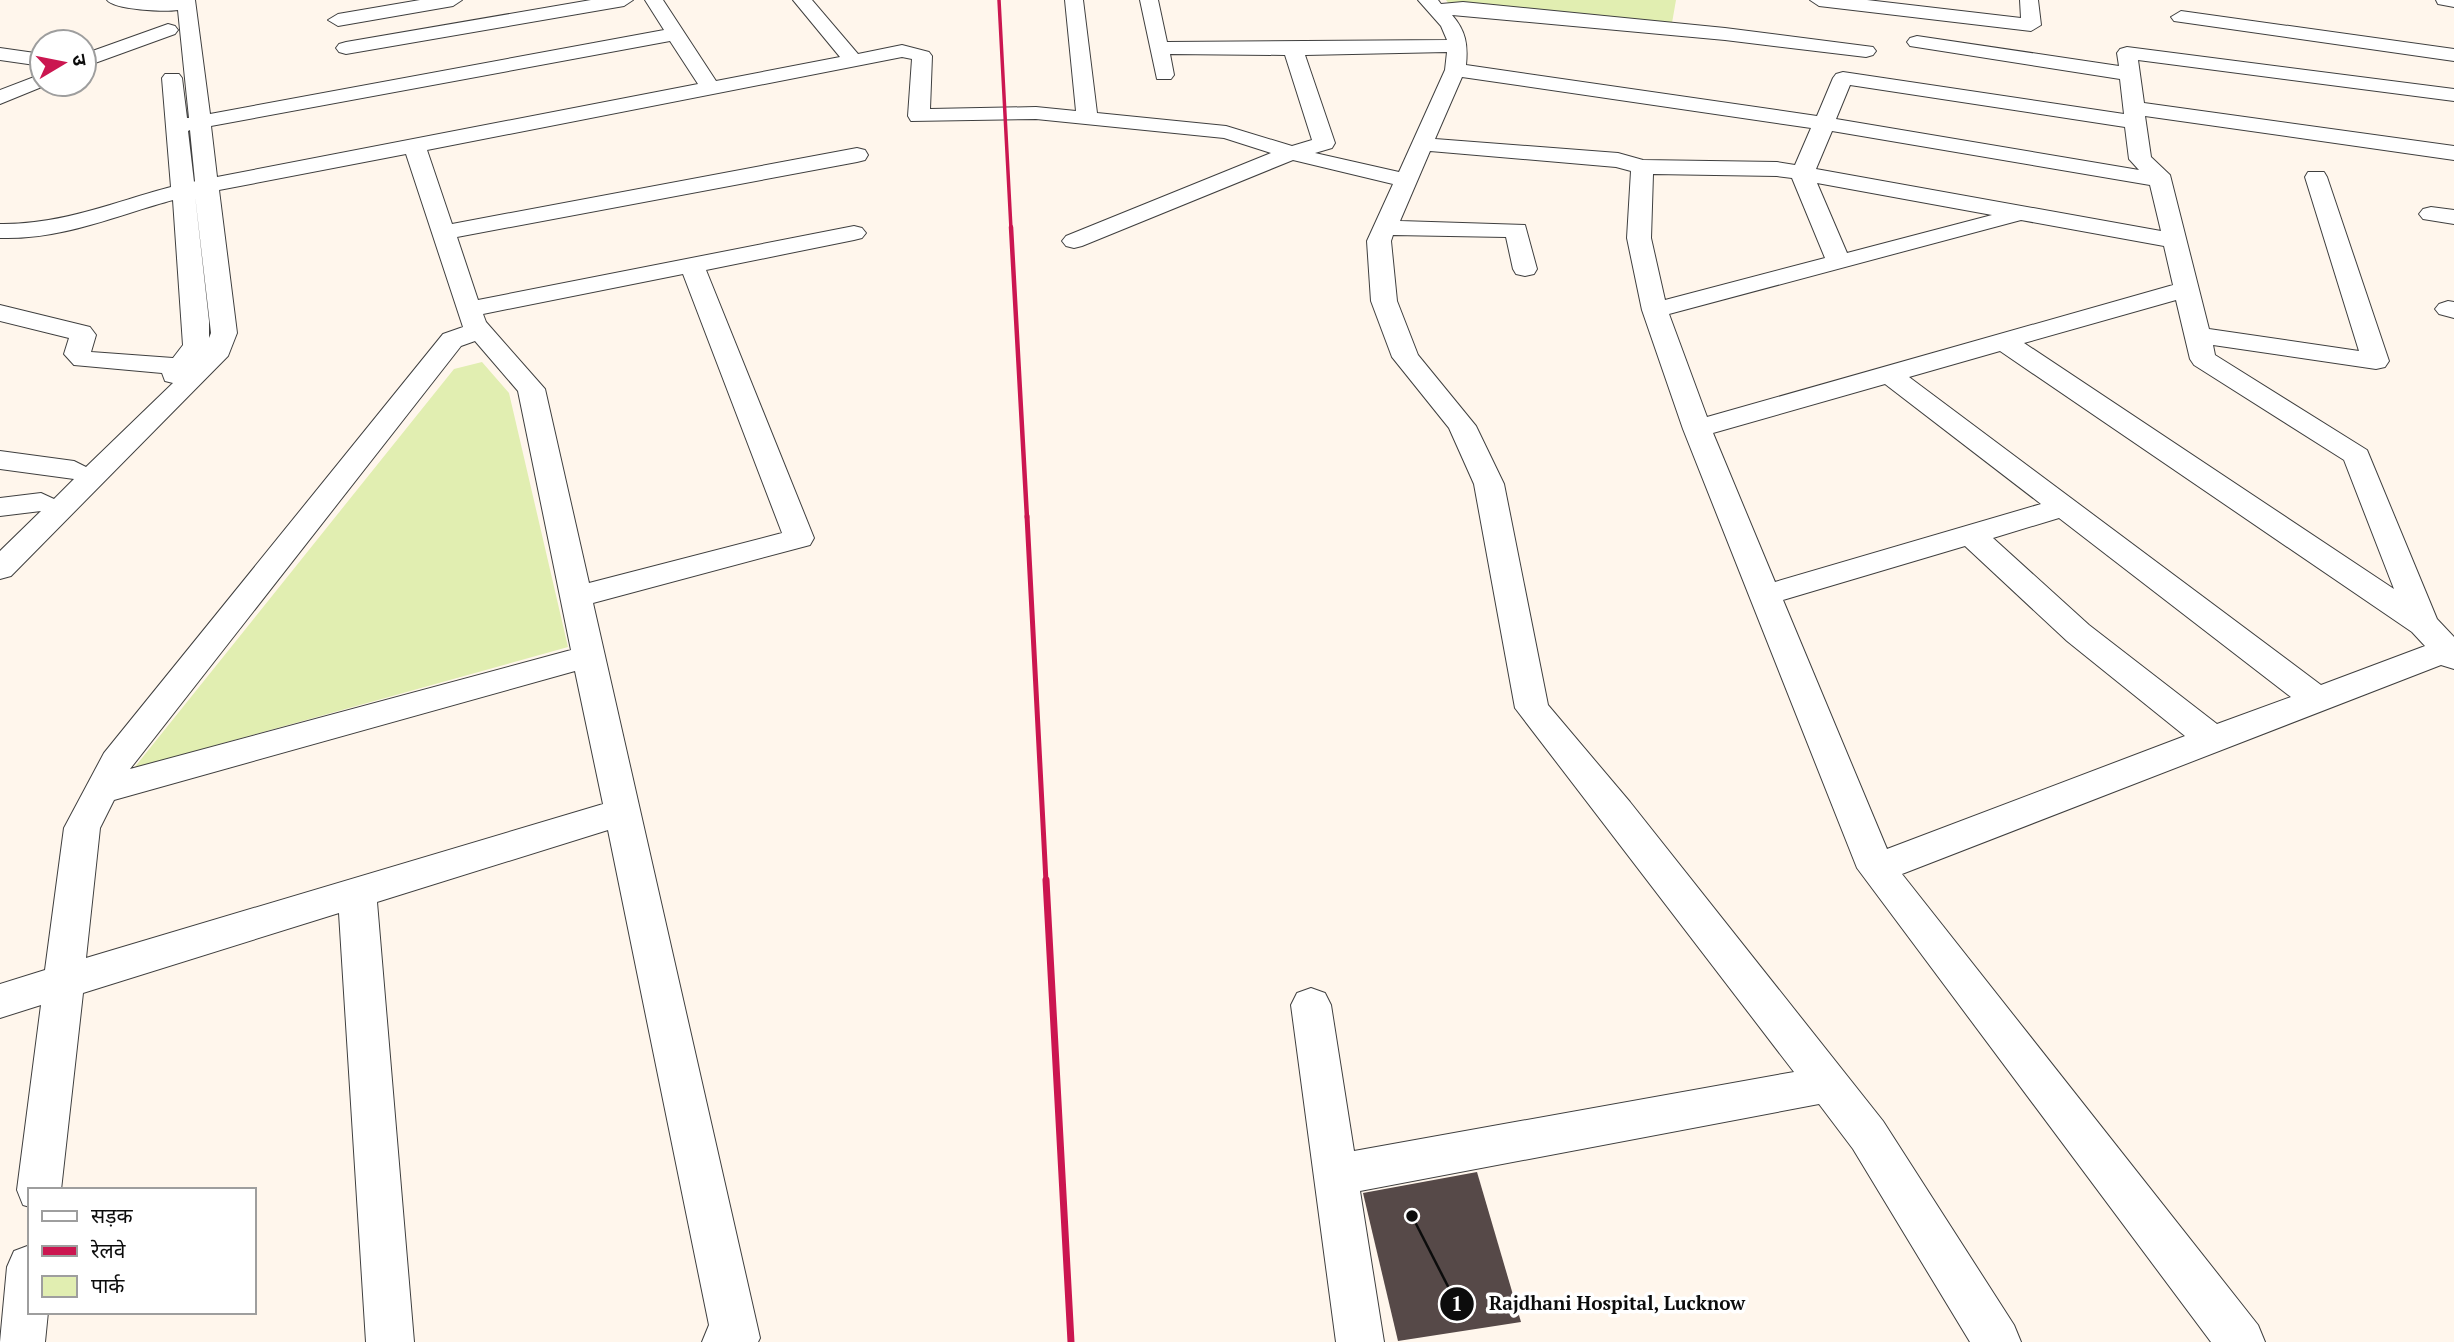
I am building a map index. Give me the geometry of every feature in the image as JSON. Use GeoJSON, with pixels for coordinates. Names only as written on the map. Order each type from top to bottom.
{"type":"FeatureCollection","features":[{"type":"Feature","properties":{"kind":"street"},"geometry":{"type":"LineString","coordinates":[[117,0],[174,8]]}},
{"type":"Feature","properties":{"kind":"street"},"geometry":{"type":"LineString","coordinates":[[358,93],[336,10],[453,0]]}},
{"type":"Feature","properties":{"kind":"street"},"geometry":{"type":"LineString","coordinates":[[346,48],[624,0]]}},
{"type":"Feature","properties":{"kind":"street"},"geometry":{"type":"LineString","coordinates":[[654,0],[710,87]]}},
{"type":"Feature","properties":{"kind":"street"},"geometry":{"type":"LineString","coordinates":[[802,0],[852,59]]}},
{"type":"Feature","properties":{"kind":"street"},"geometry":{"type":"LineString","coordinates":[[1074,0],[1087,117]]}},
{"type":"Feature","properties":{"kind":"street"},"geometry":{"type":"LineString","coordinates":[[1149,0],[1164,75]]}},
{"type":"Feature","properties":{"kind":"street"},"geometry":{"type":"LineString","coordinates":[[1819,0],[1875,3],[2031,25],[2029,0]]}},
{"type":"Feature","properties":{"kind":"street"},"geometry":{"type":"LineString","coordinates":[[2445,0],[2454,1]]}},
{"type":"Feature","properties":{"kind":"street"},"geometry":{"type":"LineString","coordinates":[[1432,5],[1866,51]]}},
{"type":"Feature","properties":{"kind":"street"},"geometry":{"type":"LineString","coordinates":[[1432,5],[1452,26],[1457,58],[1380,241],[1384,301],[1405,357],[1462,426],[1489,484],[1532,708],[1617,812],[1868,1135],[1997,1342]]}},
{"type":"Feature","properties":{"kind":"street"},"geometry":{"type":"LineString","coordinates":[[98,53],[174,8]]}},
{"type":"Feature","properties":{"kind":"street"},"geometry":{"type":"LineString","coordinates":[[0,541],[74,470],[192,368],[215,356],[224,333],[207,186],[187,124],[174,8]]}},
{"type":"Feature","properties":{"kind":"street"},"geometry":{"type":"LineString","coordinates":[[2192,61],[2179,8],[2454,55]]}},
{"type":"Feature","properties":{"kind":"street"},"geometry":{"type":"LineString","coordinates":[[187,124],[676,34]]}},
{"type":"Feature","properties":{"kind":"street"},"geometry":{"type":"LineString","coordinates":[[1917,42],[2129,74]]}},
{"type":"Feature","properties":{"kind":"street"},"geometry":{"type":"LineString","coordinates":[[1159,48],[1293,48],[1457,58],[2160,180]]}},
{"type":"Feature","properties":{"kind":"street"},"geometry":{"type":"LineString","coordinates":[[1074,241],[1291,153],[1324,143],[1293,48]]}},
{"type":"Feature","properties":{"kind":"street"},"geometry":{"type":"LineString","coordinates":[[0,231],[23,233],[68,227],[155,197],[181,191],[902,51],[922,56],[919,116],[1036,113],[1226,132],[1291,153],[1405,180]]}},
{"type":"Feature","properties":{"kind":"street"},"geometry":{"type":"LineString","coordinates":[[2423,624],[2357,456],[2203,359],[2159,175],[2140,159],[2127,53],[2454,95]]}},
{"type":"Feature","properties":{"kind":"street"},"geometry":{"type":"LineString","coordinates":[[0,54],[28,58]]}},
{"type":"Feature","properties":{"kind":"street"},"geometry":{"type":"LineString","coordinates":[[1839,262],[1802,175],[1843,78],[2454,153]]}},
{"type":"Feature","properties":{"kind":"street"},"geometry":{"type":"LineString","coordinates":[[0,98],[28,86]]}},
{"type":"Feature","properties":{"kind":"street"},"geometry":{"type":"LineString","coordinates":[[0,569],[192,368],[196,346],[196,321],[181,191],[187,124]]}},
{"type":"Feature","properties":{"kind":"street"},"geometry":{"type":"LineString","coordinates":[[1422,144],[1618,160],[1642,167],[1777,169],[2175,241]]}},
{"type":"Feature","properties":{"kind":"street"},"geometry":{"type":"LineString","coordinates":[[414,145],[474,319],[531,389],[736,1338],[726,1342]]}},
{"type":"Feature","properties":{"kind":"street"},"geometry":{"type":"LineString","coordinates":[[443,233],[857,155]]}},
{"type":"Feature","properties":{"kind":"street"},"geometry":{"type":"LineString","coordinates":[[1642,167],[1639,238],[1655,310],[1697,429],[1876,868],[2241,1342]]}},
{"type":"Feature","properties":{"kind":"street"},"geometry":{"type":"LineString","coordinates":[[2197,335],[2376,362],[2316,177]]}},
{"type":"Feature","properties":{"kind":"street"},"geometry":{"type":"LineString","coordinates":[[1655,310],[2022,214]]}},
{"type":"Feature","properties":{"kind":"street"},"geometry":{"type":"LineString","coordinates":[[1385,228],[1517,230],[1525,269]]}},
{"type":"Feature","properties":{"kind":"street"},"geometry":{"type":"LineString","coordinates":[[39,1188],[82,828],[116,762],[452,340],[474,319],[692,265],[853,233]]}},
{"type":"Feature","properties":{"kind":"street"},"geometry":{"type":"LineString","coordinates":[[576,597],[799,538],[692,265]]}},
{"type":"Feature","properties":{"kind":"street"},"geometry":{"type":"LineString","coordinates":[[1697,429],[2186,289]]}},
{"type":"Feature","properties":{"kind":"street"},"geometry":{"type":"LineString","coordinates":[[0,313],[81,333],[83,335],[77,354],[83,359],[192,368]]}},
{"type":"Feature","properties":{"kind":"street"},"geometry":{"type":"LineString","coordinates":[[1876,868],[2318,700],[2450,654],[2423,624],[2003,341]]}},
{"type":"Feature","properties":{"kind":"street"},"geometry":{"type":"LineString","coordinates":[[1889,374],[2318,700]]}},
{"type":"Feature","properties":{"kind":"street"},"geometry":{"type":"LineString","coordinates":[[0,460],[74,470]]}},
{"type":"Feature","properties":{"kind":"street"},"geometry":{"type":"LineString","coordinates":[[0,507],[41,502]]}},
{"type":"Feature","properties":{"kind":"street"},"geometry":{"type":"LineString","coordinates":[[1765,595],[2064,507]]}},
{"type":"Feature","properties":{"kind":"street"},"geometry":{"type":"LineString","coordinates":[[1971,534],[2078,633],[2213,740]]}},
{"type":"Feature","properties":{"kind":"street"},"geometry":{"type":"LineString","coordinates":[[102,790],[589,656]]}},
{"type":"Feature","properties":{"kind":"street"},"geometry":{"type":"LineString","coordinates":[[0,1000],[622,812]]}},
{"type":"Feature","properties":{"kind":"street"},"geometry":{"type":"LineString","coordinates":[[357,893],[390,1342]]}},
{"type":"Feature","properties":{"kind":"street"},"geometry":{"type":"LineString","coordinates":[[1311,1005],[1360,1342]]}},
{"type":"Feature","properties":{"kind":"street"},"geometry":{"type":"LineString","coordinates":[[1336,1175],[1828,1084]]}},
{"type":"Feature","properties":{"kind":"street"},"geometry":{"type":"LineString","coordinates":[[21,1342],[28,1284]]}},
{"type":"Feature","properties":{"kind":"green space"},"geometry":{"type":"Polygon","coordinates":[[[1446,0],[1676,0],[1672,23],[1449,4],[1446,0]]]}},
{"type":"Feature","properties":{"kind":"green space"},"geometry":{"type":"Polygon","coordinates":[[[482,362],[509,393],[568,647],[134,768],[454,369],[482,362]]]}},
{"type":"Feature","properties":{"kind":"building"},"geometry":{"type":"Polygon","coordinates":[[[1477,1172],[1521,1322],[1398,1341],[1363,1193],[1477,1172]]]}},
{"type":"Feature","properties":{"kind":"railway"},"geometry":{"type":"LineString","coordinates":[[999,0],[1011,229]]}},
{"type":"Feature","properties":{"kind":"railway"},"geometry":{"type":"LineString","coordinates":[[1011,227],[1027,518]]}},
{"type":"Feature","properties":{"kind":"railway"},"geometry":{"type":"LineString","coordinates":[[1027,516],[1046,882]]}},
{"type":"Feature","properties":{"kind":"railway"},"geometry":{"type":"LineString","coordinates":[[1046,880],[1071,1342]]}},
{"type":"Feature","properties":{"kind":"place","name":"Rajdhani Hospital, Lucknow"},"geometry":{"type":"Point","coordinates":[1412,1216]}}]}
